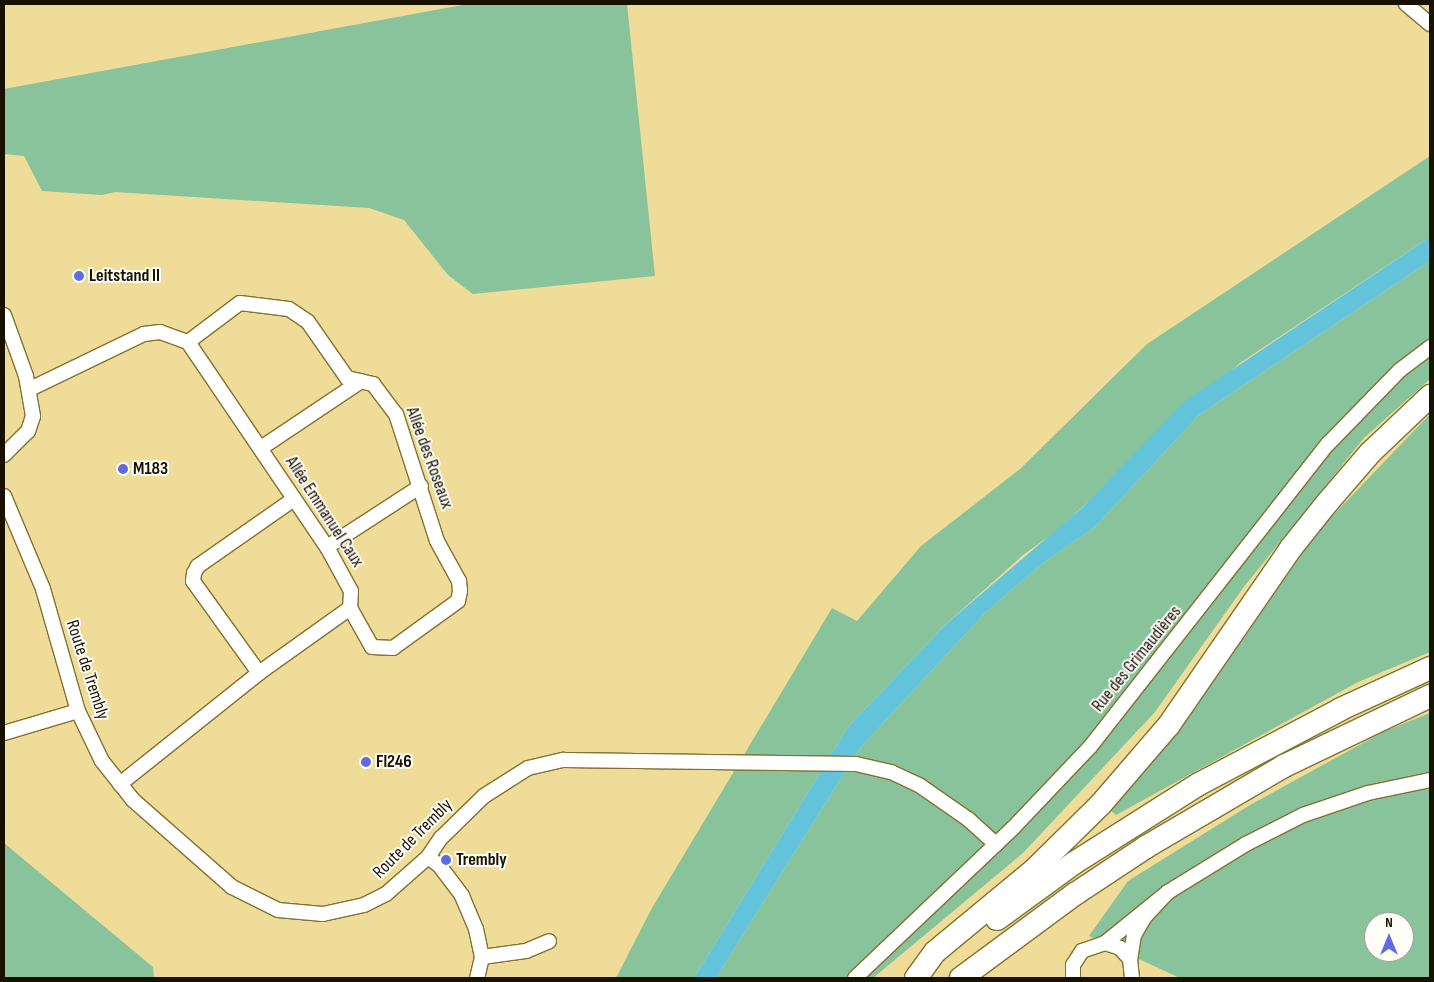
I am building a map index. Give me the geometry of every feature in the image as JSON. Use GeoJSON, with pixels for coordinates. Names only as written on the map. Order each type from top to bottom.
{"type":"FeatureCollection","features":[{"type":"Feature","properties":{"kind":"highway"},"geometry":{"type":"LineString","coordinates":[[916,978],[935,952],[1033,871],[1101,804],[1169,725],[1292,548],[1327,503],[1370,453],[1430,396]]}},
{"type":"Feature","properties":{"kind":"highway"},"geometry":{"type":"LineString","coordinates":[[922,978],[1067,869],[1199,784],[1341,709],[1430,668]]}},
{"type":"Feature","properties":{"kind":"highway"},"geometry":{"type":"LineString","coordinates":[[961,978],[1075,894],[1146,847],[1284,766],[1430,696]]}},
{"type":"Feature","properties":{"kind":"street"},"geometry":{"type":"LineString","coordinates":[[1406,4],[1430,24]]}},
{"type":"Feature","properties":{"kind":"street","name":"Allée des Roseaux"},"geometry":{"type":"LineString","coordinates":[[188,342],[240,303],[272,305],[289,309],[308,322],[347,378],[373,384],[396,414],[443,556],[459,581],[458,601],[393,648],[382,649],[372,647],[350,608]]}},
{"type":"Feature","properties":{"kind":"street"},"geometry":{"type":"LineString","coordinates":[[4,315],[30,389],[33,416],[28,432],[4,455]]}},
{"type":"Feature","properties":{"kind":"street"},"geometry":{"type":"LineString","coordinates":[[30,389],[144,334],[160,332],[188,342]]}},
{"type":"Feature","properties":{"kind":"street","name":"Allée Emmanuel Caux"},"geometry":{"type":"LineString","coordinates":[[188,342],[327,547],[351,591],[350,608]]}},
{"type":"Feature","properties":{"kind":"street","name":"Rue des Grimaudières"},"geometry":{"type":"LineString","coordinates":[[855,978],[996,844],[1090,747],[1316,459],[1430,347]]}},
{"type":"Feature","properties":{"kind":"street"},"geometry":{"type":"LineString","coordinates":[[261,448],[361,381]]}},
{"type":"Feature","properties":{"kind":"street"},"geometry":{"type":"LineString","coordinates":[[327,547],[421,486]]}},
{"type":"Feature","properties":{"kind":"street","name":"Route de Trembly"},"geometry":{"type":"LineString","coordinates":[[4,496],[43,589],[78,711],[102,761],[120,784],[232,888],[278,910],[323,914],[364,905],[403,882],[428,857],[441,838],[484,796],[528,768],[547,763],[584,759],[856,764],[891,772],[919,785],[968,820],[996,844]]}},
{"type":"Feature","properties":{"kind":"street"},"geometry":{"type":"LineString","coordinates":[[259,673],[193,581],[198,566],[294,498]]}},
{"type":"Feature","properties":{"kind":"street"},"geometry":{"type":"LineString","coordinates":[[120,784],[259,673],[350,608]]}},
{"type":"Feature","properties":{"kind":"street"},"geometry":{"type":"LineString","coordinates":[[4,733],[78,711]]}},
{"type":"Feature","properties":{"kind":"street"},"geometry":{"type":"LineString","coordinates":[[1073,978],[1073,965],[1082,951],[1105,943],[1168,892],[1246,844],[1303,815],[1368,793],[1430,780]]}},
{"type":"Feature","properties":{"kind":"street"},"geometry":{"type":"LineString","coordinates":[[428,857],[439,865],[462,896],[476,929],[482,957],[477,978]]}},
{"type":"Feature","properties":{"kind":"street"},"geometry":{"type":"LineString","coordinates":[[1132,978],[1130,959],[1134,935],[1144,918],[1168,892]]}},
{"type":"Feature","properties":{"kind":"street"},"geometry":{"type":"LineString","coordinates":[[482,957],[526,951],[549,941]]}},
{"type":"Feature","properties":{"kind":"street"},"geometry":{"type":"LineString","coordinates":[[1105,943],[1120,948],[1130,959]]}},
{"type":"Feature","properties":{"kind":"green space"},"geometry":{"type":"Polygon","coordinates":[[[468,4],[627,4],[655,276],[473,294],[448,275],[404,220],[369,208],[115,192],[102,195],[42,191],[24,156],[4,154],[4,89],[468,4]]]}},
{"type":"Feature","properties":{"kind":"green space"},"geometry":{"type":"Polygon","coordinates":[[[1430,156],[1430,237],[1240,363],[1055,532],[1023,555],[945,625],[848,727],[694,978],[616,978],[652,908],[832,608],[857,621],[921,546],[1020,469],[1147,344],[1430,156]]]}},
{"type":"Feature","properties":{"kind":"green space"},"geometry":{"type":"Polygon","coordinates":[[[1430,261],[1430,379],[1364,438],[1243,588],[1155,712],[1023,853],[873,978],[716,978],[860,748],[985,613],[1043,563],[1094,528],[1199,415],[1430,261]]]}},
{"type":"Feature","properties":{"kind":"green space"},"geometry":{"type":"Polygon","coordinates":[[[1430,414],[1430,652],[1358,682],[1116,815],[1110,810],[1219,674],[1318,531],[1430,414]]]}},
{"type":"Feature","properties":{"kind":"green space"},"geometry":{"type":"Polygon","coordinates":[[[1430,713],[1430,978],[1180,978],[1089,936],[1128,881],[1250,805],[1383,732],[1430,713]]]}},
{"type":"Feature","properties":{"kind":"green space"},"geometry":{"type":"Polygon","coordinates":[[[4,843],[153,967],[154,978],[4,978],[4,843]]]}},
{"type":"Feature","properties":{"kind":"water"},"geometry":{"type":"Polygon","coordinates":[[[1430,237],[1430,261],[1199,415],[1094,528],[1043,563],[985,613],[860,748],[716,978],[694,978],[848,727],[945,625],[1083,507],[1184,402],[1430,237]]]}},
{"type":"Feature","properties":{"kind":"place","name":"Leitstand II"},"geometry":{"type":"Point","coordinates":[79,276]}},
{"type":"Feature","properties":{"kind":"place","name":"M183"},"geometry":{"type":"Point","coordinates":[123,469]}},
{"type":"Feature","properties":{"kind":"place","name":"Fl246"},"geometry":{"type":"Point","coordinates":[366,762]}},
{"type":"Feature","properties":{"kind":"place","name":"Trembly"},"geometry":{"type":"Point","coordinates":[446,860]}}]}
